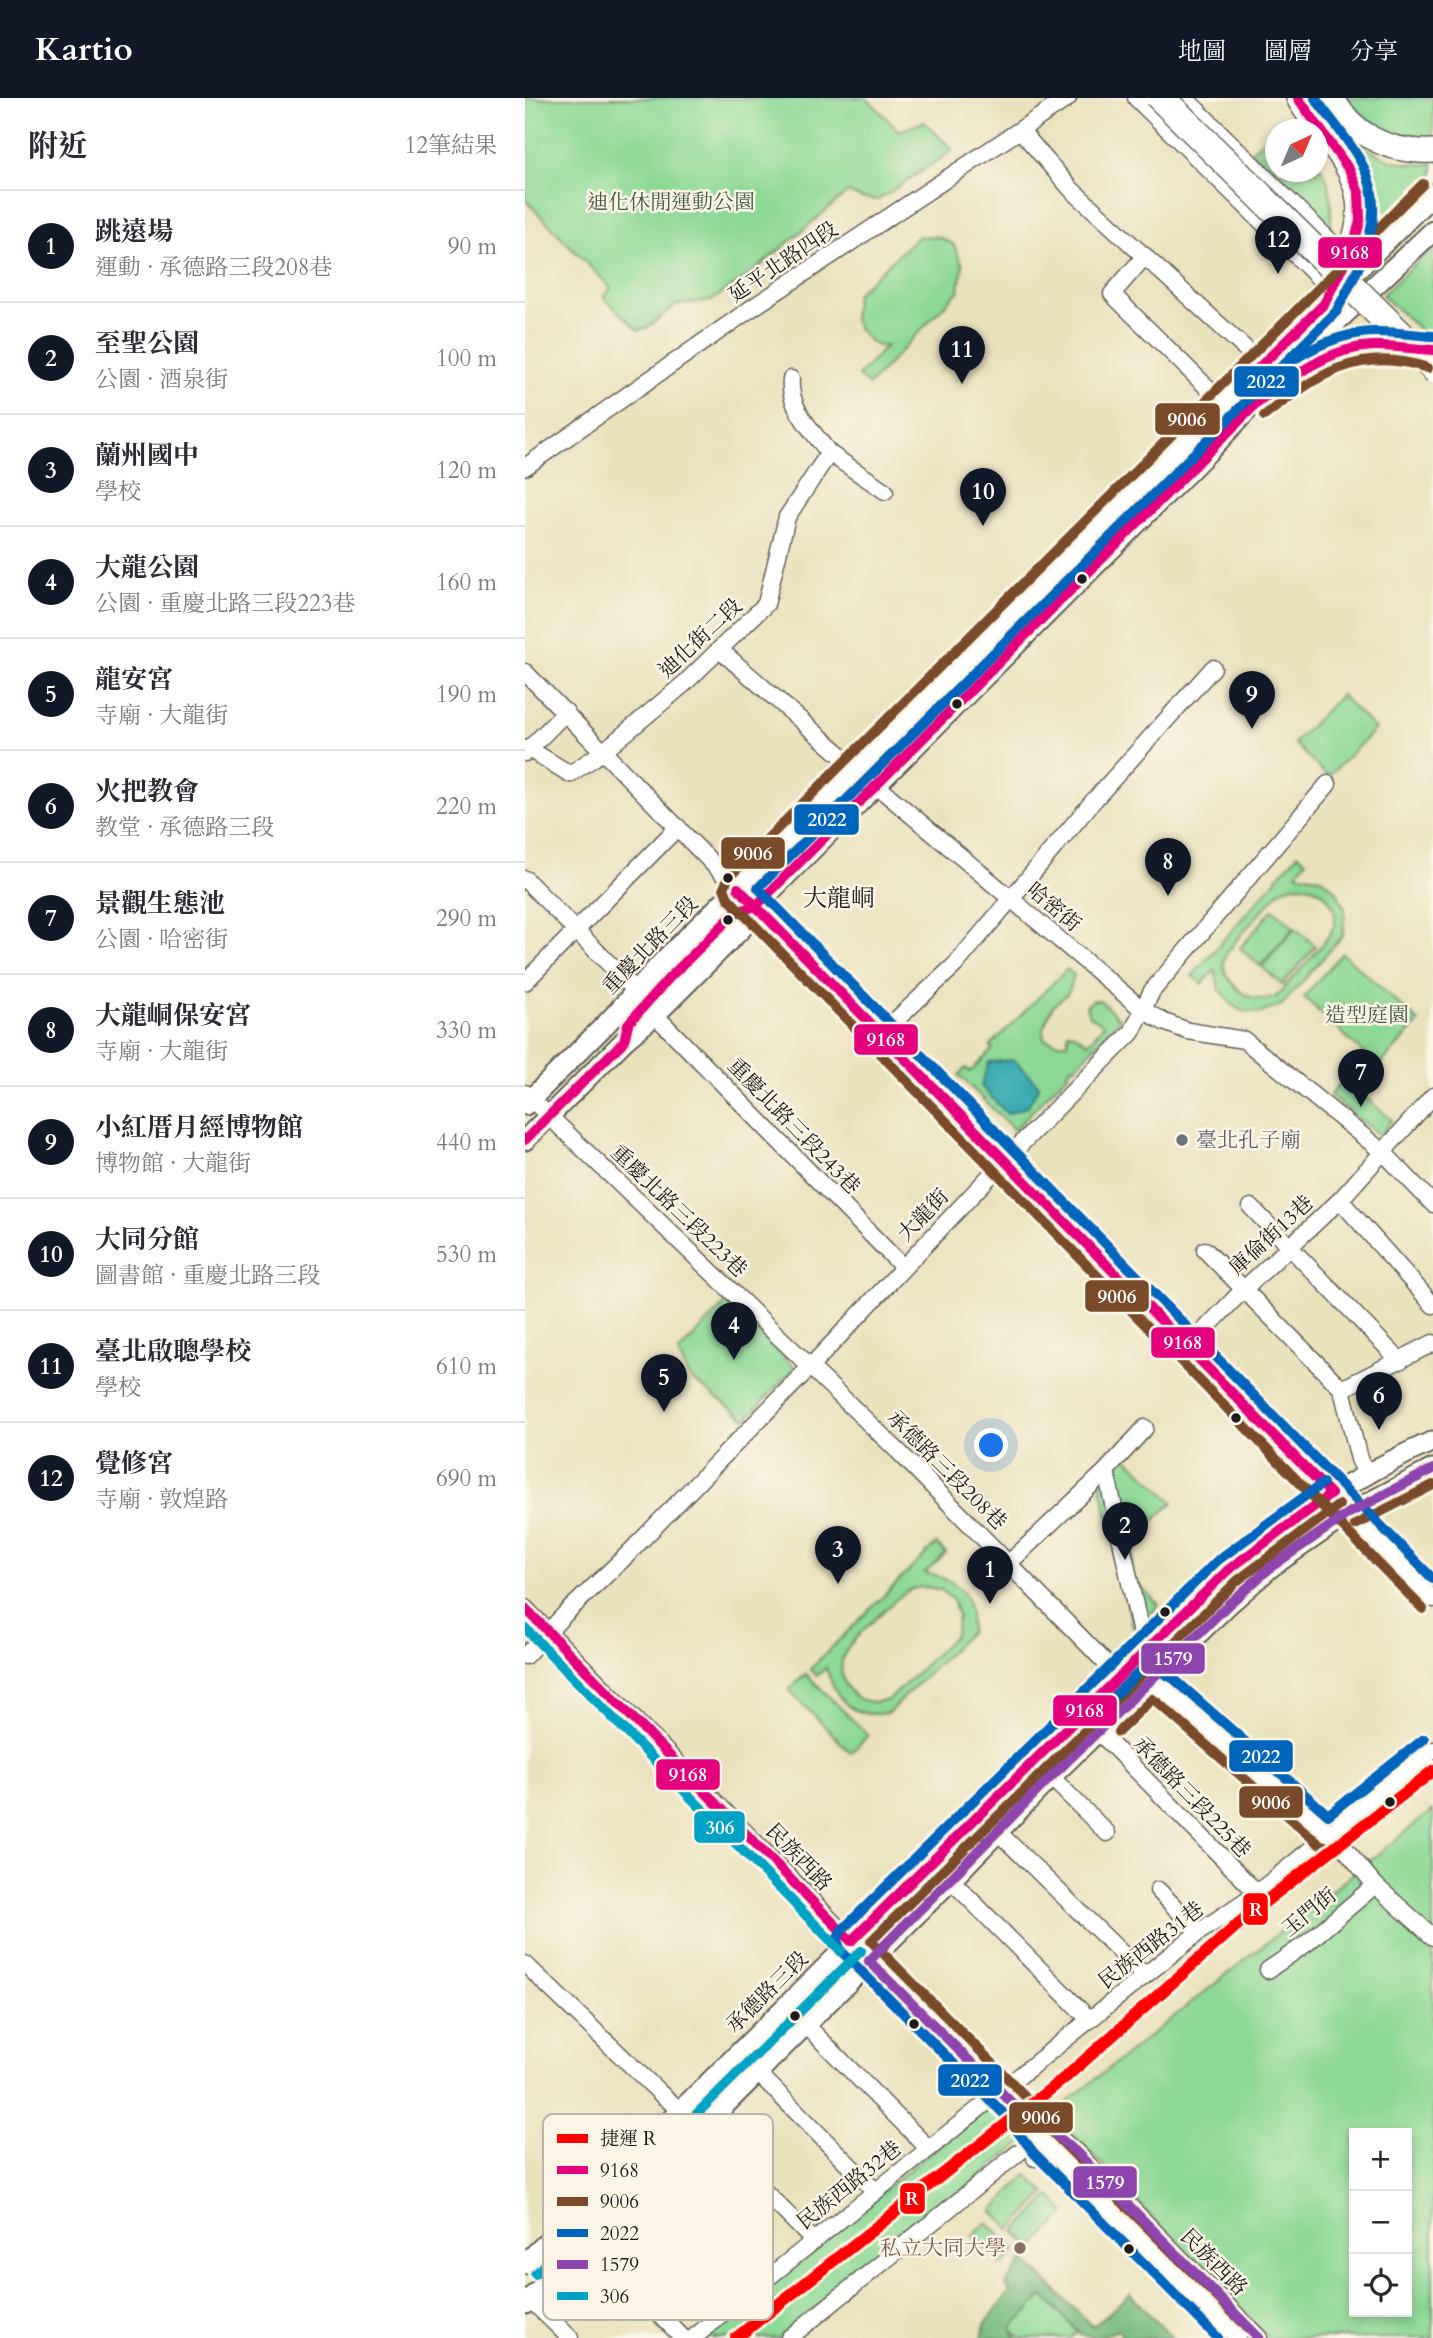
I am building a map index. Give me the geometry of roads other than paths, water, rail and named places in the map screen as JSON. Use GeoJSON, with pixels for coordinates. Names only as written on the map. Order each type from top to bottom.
{"type":"FeatureCollection","features":[{"type":"Feature","properties":{"kind":"highway"},"geometry":{"type":"LineString","coordinates":[[1298,98],[1350,171],[1359,193],[1360,221],[1354,244],[1320,309]]}},
{"type":"Feature","properties":{"kind":"highway"},"geometry":{"type":"LineString","coordinates":[[1332,98],[1343,117],[1374,139],[1413,152],[1433,151]]}},
{"type":"Feature","properties":{"kind":"highway"},"geometry":{"type":"LineString","coordinates":[[1256,404],[1332,354],[1361,347],[1386,346],[1429,353]]}},
{"type":"Feature","properties":{"kind":"main road","name":"重慶北路三段"},"geometry":{"type":"LineString","coordinates":[[527,1099],[1433,194]]}},
{"type":"Feature","properties":{"kind":"main road"},"geometry":{"type":"LineString","coordinates":[[525,1140],[747,923],[755,906],[1256,404],[1288,367],[1433,231]]}},
{"type":"Feature","properties":{"kind":"main road","name":"承德路三段"},"geometry":{"type":"LineString","coordinates":[[677,2114],[1228,1570],[1331,1494],[1433,1441]]}},
{"type":"Feature","properties":{"kind":"main road"},"geometry":{"type":"LineString","coordinates":[[715,2114],[1051,1777],[1230,1603],[1271,1567],[1349,1513],[1433,1469]]}},
{"type":"Feature","properties":{"kind":"main road","name":"承德路三段"},"geometry":{"type":"LineString","coordinates":[[525,2264],[543,2246]]}},
{"type":"Feature","properties":{"kind":"main road"},"geometry":{"type":"LineString","coordinates":[[528,2301],[543,2286]]}},
{"type":"Feature","properties":{"kind":"street","name":"延平北路四段"},"geometry":{"type":"LineString","coordinates":[[525,467],[749,310],[1068,98]]}},
{"type":"Feature","properties":{"kind":"street"},"geometry":{"type":"LineString","coordinates":[[1136,98],[1322,281],[1320,309]]}},
{"type":"Feature","properties":{"kind":"street"},"geometry":{"type":"LineString","coordinates":[[1153,98],[1433,375]]}},
{"type":"Feature","properties":{"kind":"street"},"geometry":{"type":"LineString","coordinates":[[1169,98],[1429,353]]}},
{"type":"Feature","properties":{"kind":"street"},"geometry":{"type":"LineString","coordinates":[[1185,98],[1339,250]]}},
{"type":"Feature","properties":{"kind":"street"},"geometry":{"type":"LineString","coordinates":[[1021,131],[1071,188],[1262,364]]}},
{"type":"Feature","properties":{"kind":"street"},"geometry":{"type":"LineString","coordinates":[[1145,256],[1112,294],[1223,403]]}},
{"type":"Feature","properties":{"kind":"street"},"geometry":{"type":"LineString","coordinates":[[791,379],[789,393],[795,406],[829,453],[885,491]]}},
{"type":"Feature","properties":{"kind":"street","name":"迪化街二段"},"geometry":{"type":"LineString","coordinates":[[526,750],[570,774],[604,751],[720,650],[767,604],[787,517],[829,453]]}},
{"type":"Feature","properties":{"kind":"street","name":"哈密街"},"geometry":{"type":"LineString","coordinates":[[720,650],[1143,1010],[1188,1031],[1244,1040],[1384,1153],[1433,1204]]}},
{"type":"Feature","properties":{"kind":"street"},"geometry":{"type":"LineString","coordinates":[[881,1034],[955,965],[1095,799],[1213,668]]}},
{"type":"Feature","properties":{"kind":"street"},"geometry":{"type":"LineString","coordinates":[[525,671],[1433,1599]]}},
{"type":"Feature","properties":{"kind":"street"},"geometry":{"type":"LineString","coordinates":[[526,750],[566,712]]}},
{"type":"Feature","properties":{"kind":"street","name":"大龍街"},"geometry":{"type":"LineString","coordinates":[[525,1656],[811,1366],[1004,1161],[1132,1032],[1152,990],[1328,784]]}},
{"type":"Feature","properties":{"kind":"street"},"geometry":{"type":"LineString","coordinates":[[525,982],[678,827]]}},
{"type":"Feature","properties":{"kind":"street"},"geometry":{"type":"LineString","coordinates":[[525,879],[636,991]]}},
{"type":"Feature","properties":{"kind":"street","name":"重慶北路三段243巷"},"geometry":{"type":"LineString","coordinates":[[655,1015],[903,1267]]}},
{"type":"Feature","properties":{"kind":"street","name":"重慶北路三段223巷"},"geometry":{"type":"LineString","coordinates":[[527,1099],[549,1115],[688,1252],[739,1296],[811,1366]]}},
{"type":"Feature","properties":{"kind":"street","name":"庫倫街13巷"},"geometry":{"type":"LineString","coordinates":[[1187,1348],[1244,1289],[1340,1200],[1431,1102]]}},
{"type":"Feature","properties":{"kind":"street"},"geometry":{"type":"LineString","coordinates":[[1340,1200],[1433,1305]]}},
{"type":"Feature","properties":{"kind":"street"},"geometry":{"type":"LineString","coordinates":[[1251,1207],[1400,1362]]}},
{"type":"Feature","properties":{"kind":"street"},"geometry":{"type":"LineString","coordinates":[[1205,1250],[1342,1389],[1359,1459],[1366,1474]]}},
{"type":"Feature","properties":{"kind":"street"},"geometry":{"type":"LineString","coordinates":[[1342,1389],[1433,1343]]}},
{"type":"Feature","properties":{"kind":"street","name":"承德路三段208巷"},"geometry":{"type":"LineString","coordinates":[[811,1366],[1010,1563],[1105,1662],[1165,1690],[1337,1839],[1375,1885],[1433,1937]]}},
{"type":"Feature","properties":{"kind":"street"},"geometry":{"type":"LineString","coordinates":[[1010,1563],[1106,1471],[1145,1428]]}},
{"type":"Feature","properties":{"kind":"street"},"geometry":{"type":"LineString","coordinates":[[1106,1471],[1140,1629]]}},
{"type":"Feature","properties":{"kind":"street","name":"民族西路"},"geometry":{"type":"LineString","coordinates":[[525,1608],[869,1961],[1014,2105],[1044,2143],[1238,2338]]}},
{"type":"Feature","properties":{"kind":"street","name":"承德路三段225巷"},"geometry":{"type":"LineString","coordinates":[[1098,1731],[1257,1893]]}},
{"type":"Feature","properties":{"kind":"street","name":"民族西路31巷"},"geometry":{"type":"LineString","coordinates":[[1000,2091],[1199,1932],[1257,1893],[1433,1750]]}},
{"type":"Feature","properties":{"kind":"street"},"geometry":{"type":"LineString","coordinates":[[1051,1777],[1107,1833]]}},
{"type":"Feature","properties":{"kind":"street"},"geometry":{"type":"LineString","coordinates":[[998,1832],[1144,1975]]}},
{"type":"Feature","properties":{"kind":"street"},"geometry":{"type":"LineString","coordinates":[[951,1880],[1089,2019]]}},
{"type":"Feature","properties":{"kind":"street","name":"玉門街"},"geometry":{"type":"LineString","coordinates":[[1268,1970],[1307,1942],[1375,1885]]}},
{"type":"Feature","properties":{"kind":"street"},"geometry":{"type":"LineString","coordinates":[[1158,1890],[1199,1932]]}},
{"type":"Feature","properties":{"kind":"street"},"geometry":{"type":"LineString","coordinates":[[525,1964],[684,2114]]}},
{"type":"Feature","properties":{"kind":"street"},"geometry":{"type":"LineString","coordinates":[[806,2024],[929,2148]]}},
{"type":"Feature","properties":{"kind":"street"},"geometry":{"type":"LineString","coordinates":[[757,2072],[875,2191]]}},
{"type":"Feature","properties":{"kind":"street","name":"民族西路32巷"},"geometry":{"type":"LineString","coordinates":[[773,2274],[1000,2091]]}},
{"type":"Feature","properties":{"kind":"street","name":"民族西路"},"geometry":{"type":"LineString","coordinates":[[1014,2105],[1041,2122],[1076,2152],[1259,2338]]}},
{"type":"Feature","properties":{"kind":"street"},"geometry":{"type":"LineString","coordinates":[[1035,2158],[1044,2143]]}},
{"type":"Feature","properties":{"kind":"street"},"geometry":{"type":"LineString","coordinates":[[789,2338],[1028,2146],[1044,2143]]}},
{"type":"Feature","properties":{"kind":"street"},"geometry":{"type":"LineString","coordinates":[[773,2200],[814,2241]]}},
{"type":"Feature","properties":{"kind":"street"},"geometry":{"type":"LineString","coordinates":[[528,2301],[543,2314]]}},
{"type":"Feature","properties":{"kind":"street"},"geometry":{"type":"LineString","coordinates":[[550,2320],[570,2338]]}},
{"type":"Feature","properties":{"kind":"street"},"geometry":{"type":"LineString","coordinates":[[665,2320],[683,2338]]}},
{"type":"Feature","properties":{"kind":"street","name":"民族西路32巷"},"geometry":{"type":"LineString","coordinates":[[693,2338],[716,2320]]}},
{"type":"Feature","properties":{"kind":"water"},"geometry":{"type":"Polygon","coordinates":[[[1014,1060],[1039,1086],[1028,1106],[1007,1114],[981,1086],[989,1062],[1014,1060]]]}},
{"type":"Feature","properties":{"kind":"metro line","name":"R"},"geometry":{"type":"LineString","coordinates":[[773,2309],[1067,2076],[1252,1912],[1433,1771]]}},
{"type":"Feature","properties":{"kind":"metro line","name":"R"},"geometry":{"type":"LineString","coordinates":[[736,2338],[759,2320]]}},
{"type":"Feature","properties":{"kind":"place","name":"覺修宮"},"geometry":{"type":"Point","coordinates":[1278,274]}},
{"type":"Feature","properties":{"kind":"place","name":"臺北啟聰學校"},"geometry":{"type":"Point","coordinates":[962,384]}},
{"type":"Feature","properties":{"kind":"place","name":"大同分館"},"geometry":{"type":"Point","coordinates":[983,526]}},
{"type":"Feature","properties":{"kind":"place","name":"小紅厝月經博物館"},"geometry":{"type":"Point","coordinates":[1252,729]}},
{"type":"Feature","properties":{"kind":"place","name":"大龍峒保安宮"},"geometry":{"type":"Point","coordinates":[1168,896]}},
{"type":"Feature","properties":{"kind":"place","name":"景觀生態池"},"geometry":{"type":"Point","coordinates":[1361,1107]}},
{"type":"Feature","properties":{"kind":"place","name":"臺北孔子廟"},"geometry":{"type":"Point","coordinates":[1182,1140]}},
{"type":"Feature","properties":{"kind":"place","name":"大龍公園"},"geometry":{"type":"Point","coordinates":[734,1360]}},
{"type":"Feature","properties":{"kind":"place","name":"龍安宮"},"geometry":{"type":"Point","coordinates":[664,1412]}},
{"type":"Feature","properties":{"kind":"place","name":"火把教會"},"geometry":{"type":"Point","coordinates":[1379,1430]}},
{"type":"Feature","properties":{"kind":"place","name":"至聖公園"},"geometry":{"type":"Point","coordinates":[1125,1560]}},
{"type":"Feature","properties":{"kind":"place","name":"蘭州國中"},"geometry":{"type":"Point","coordinates":[838,1584]}},
{"type":"Feature","properties":{"kind":"place","name":"跳遠場"},"geometry":{"type":"Point","coordinates":[990,1604]}},
{"type":"Feature","properties":{"kind":"place","name":"私立大同大學"},"geometry":{"type":"Point","coordinates":[1020,2248]}},
{"type":"Feature","properties":{"kind":"district","name":"大龍峒"},"geometry":{"type":"Point","coordinates":[839,898]}},
{"type":"Feature","properties":{"kind":"park label","name":"迪化休閒運動公園"},"geometry":{"type":"Point","coordinates":[671,202]}},
{"type":"Feature","properties":{"kind":"park label","name":"造型庭園"},"geometry":{"type":"Point","coordinates":[1367,1015]}}]}
